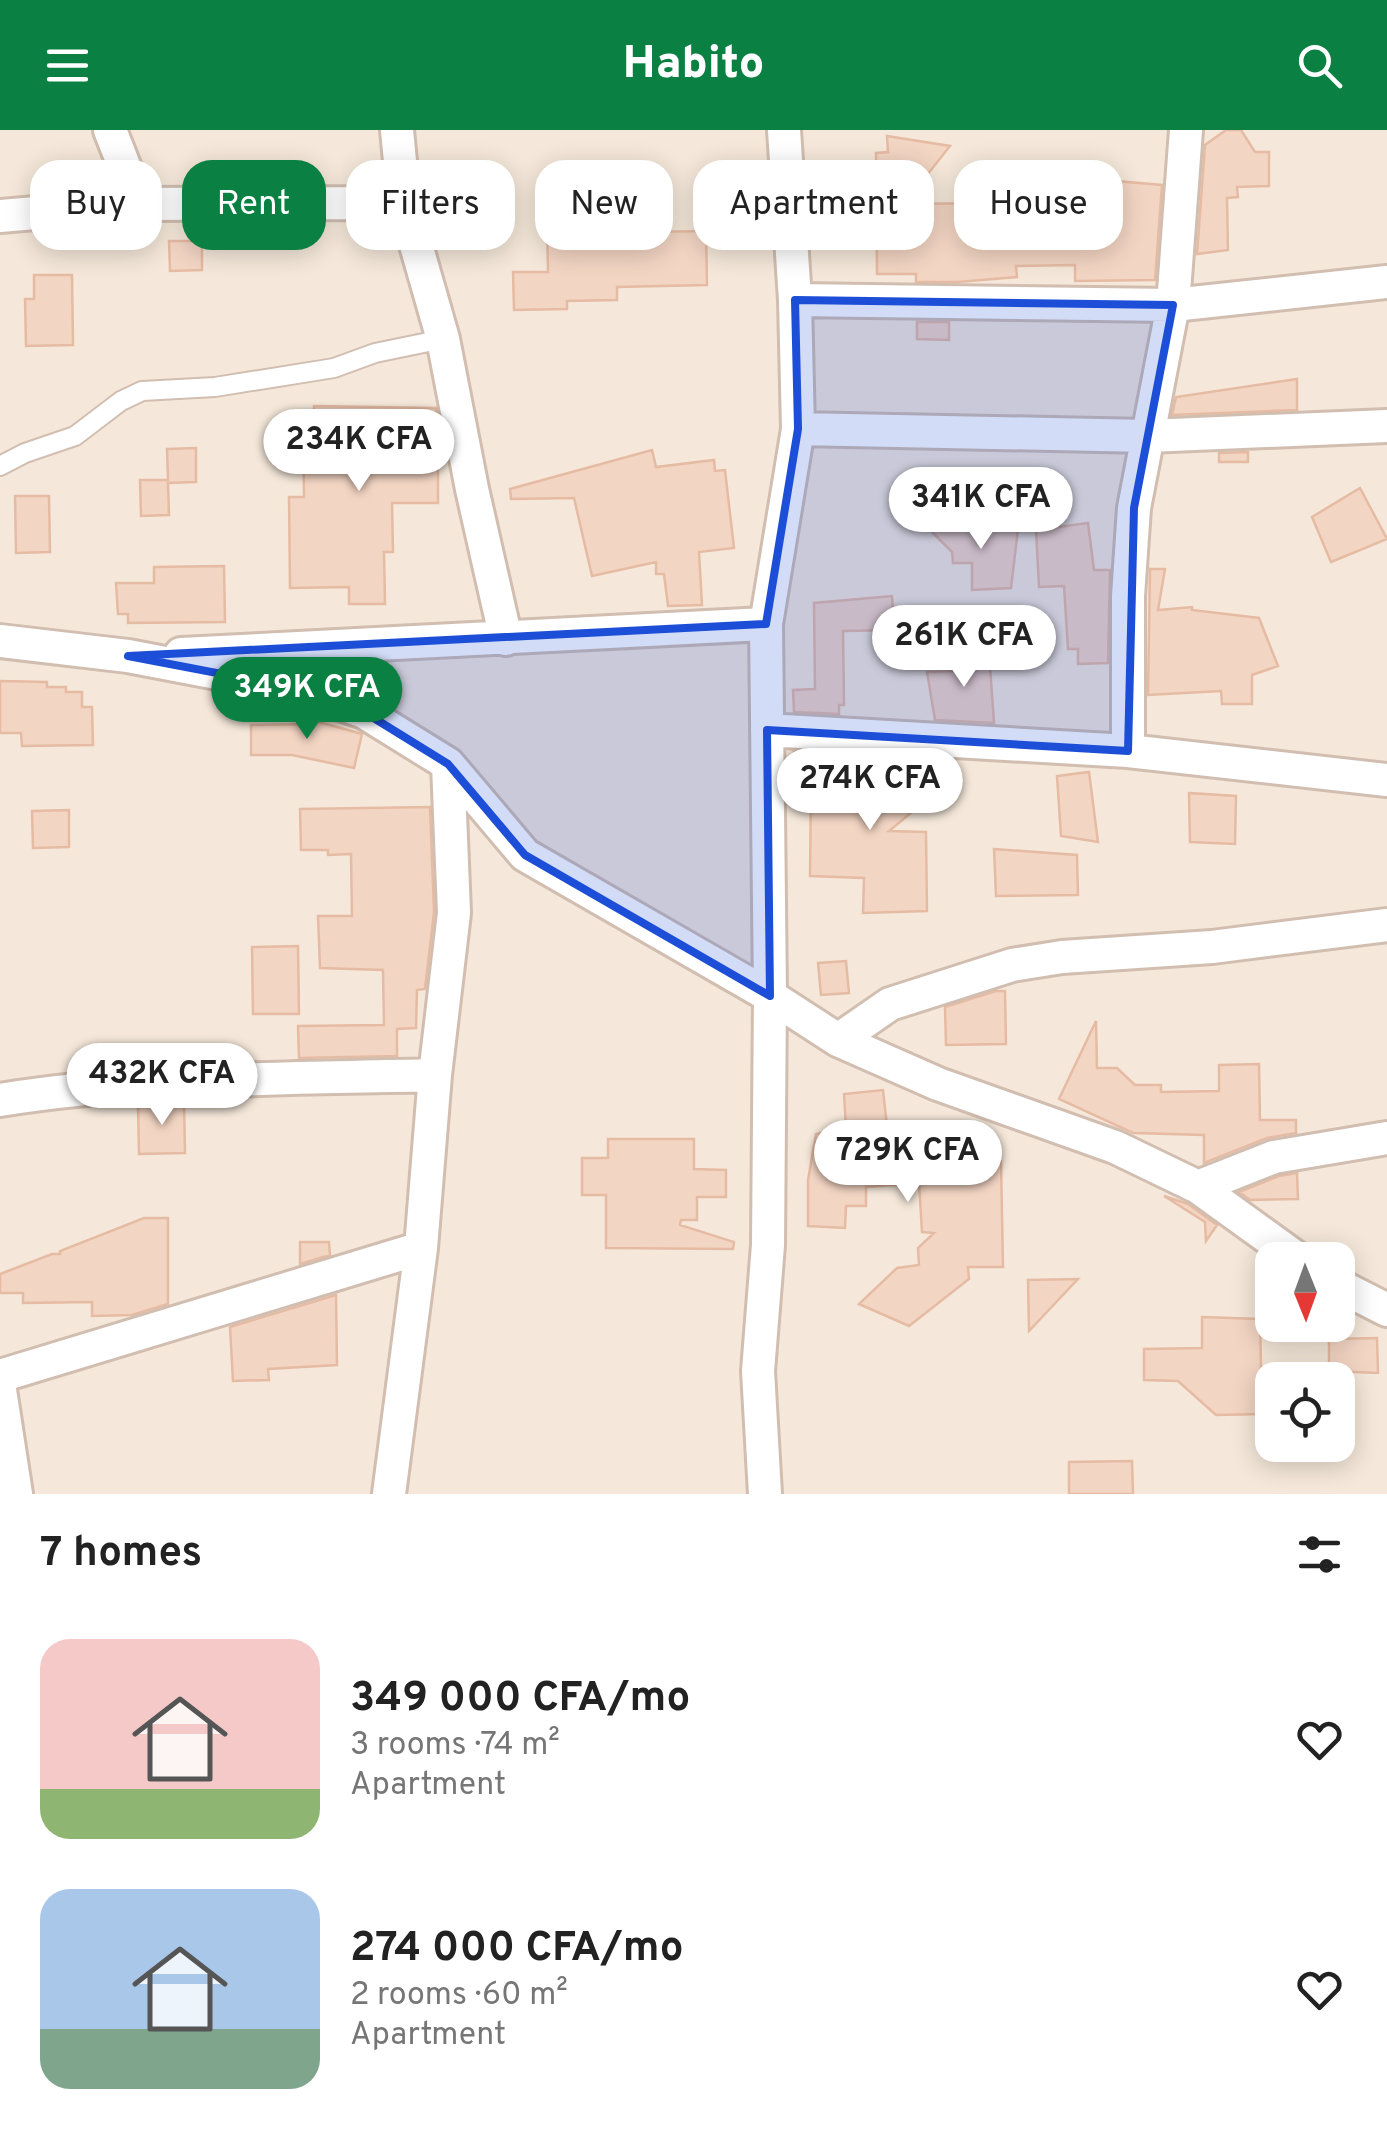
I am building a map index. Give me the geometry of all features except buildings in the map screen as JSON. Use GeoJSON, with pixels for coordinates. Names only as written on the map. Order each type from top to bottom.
{"type":"FeatureCollection","features":[{"type":"Feature","properties":{"kind":"street"},"geometry":{"type":"LineString","coordinates":[[110,130],[122,160]]}},
{"type":"Feature","properties":{"kind":"street"},"geometry":{"type":"LineString","coordinates":[[397,130],[400,160]]}},
{"type":"Feature","properties":{"kind":"street"},"geometry":{"type":"LineString","coordinates":[[765,1494],[758,1371],[768,1245],[766,624],[798,429],[795,300],[784,130]]}},
{"type":"Feature","properties":{"kind":"street"},"geometry":{"type":"LineString","coordinates":[[1128,752],[1128,596],[1134,508],[1174,305],[1186,130]]}},
{"type":"Feature","properties":{"kind":"street"},"geometry":{"type":"LineString","coordinates":[[162,204],[346,203]]}},
{"type":"Feature","properties":{"kind":"street"},"geometry":{"type":"LineString","coordinates":[[0,216],[30,213]]}},
{"type":"Feature","properties":{"kind":"street"},"geometry":{"type":"LineString","coordinates":[[417,250],[443,339],[506,640]]}},
{"type":"Feature","properties":{"kind":"street"},"geometry":{"type":"LineString","coordinates":[[795,300],[1174,305],[1387,282]]}},
{"type":"Feature","properties":{"kind":"street"},"geometry":{"type":"LineString","coordinates":[[798,429],[1148,436],[1387,426]]}},
{"type":"Feature","properties":{"kind":"street"},"geometry":{"type":"LineString","coordinates":[[128,656],[766,624]]}},
{"type":"Feature","properties":{"kind":"street"},"geometry":{"type":"LineString","coordinates":[[0,641],[128,656],[296,688],[364,712],[448,764],[525,855],[770,996],[838,1040],[938,1084],[1115,1147],[1198,1187],[1274,1242]]}},
{"type":"Feature","properties":{"kind":"street"},"geometry":{"type":"LineString","coordinates":[[767,730],[1128,752],[1387,780]]}},
{"type":"Feature","properties":{"kind":"street"},"geometry":{"type":"LineString","coordinates":[[388,1494],[422,1248],[454,912],[448,764]]}},
{"type":"Feature","properties":{"kind":"street"},"geometry":{"type":"LineString","coordinates":[[838,1040],[890,1004],[1012,964],[1212,947],[1387,925]]}},
{"type":"Feature","properties":{"kind":"street"},"geometry":{"type":"LineString","coordinates":[[0,1100],[51,1092],[186,1082],[436,1075]]}},
{"type":"Feature","properties":{"kind":"street"},"geometry":{"type":"LineString","coordinates":[[1198,1187],[1274,1157],[1387,1138]]}},
{"type":"Feature","properties":{"kind":"street"},"geometry":{"type":"LineString","coordinates":[[0,1376],[422,1248]]}},
{"type":"Feature","properties":{"kind":"street"},"geometry":{"type":"LineString","coordinates":[[1355,1294],[1387,1310]]}},
{"type":"Feature","properties":{"kind":"street"},"geometry":{"type":"LineString","coordinates":[[0,1390],[16,1494]]}},
{"type":"Feature","properties":{"kind":"lane"},"geometry":{"type":"LineString","coordinates":[[0,466],[74,436],[142,391],[215,387],[334,368],[375,353],[443,339]]}},
{"type":"Feature","properties":{"kind":"highlighted area"},"geometry":{"type":"Polygon","coordinates":[[[795,300],[1173,305],[1134,508],[1128,751],[767,730],[770,996],[525,855],[448,764],[364,712],[295,688],[128,656],[766,624],[798,429],[795,300]]]}},
{"type":"Feature","properties":{"kind":"shaded area"},"geometry":{"type":"Polygon","coordinates":[[[0,130],[1387,130],[1387,1494],[0,1494],[0,130]]]}}]}
